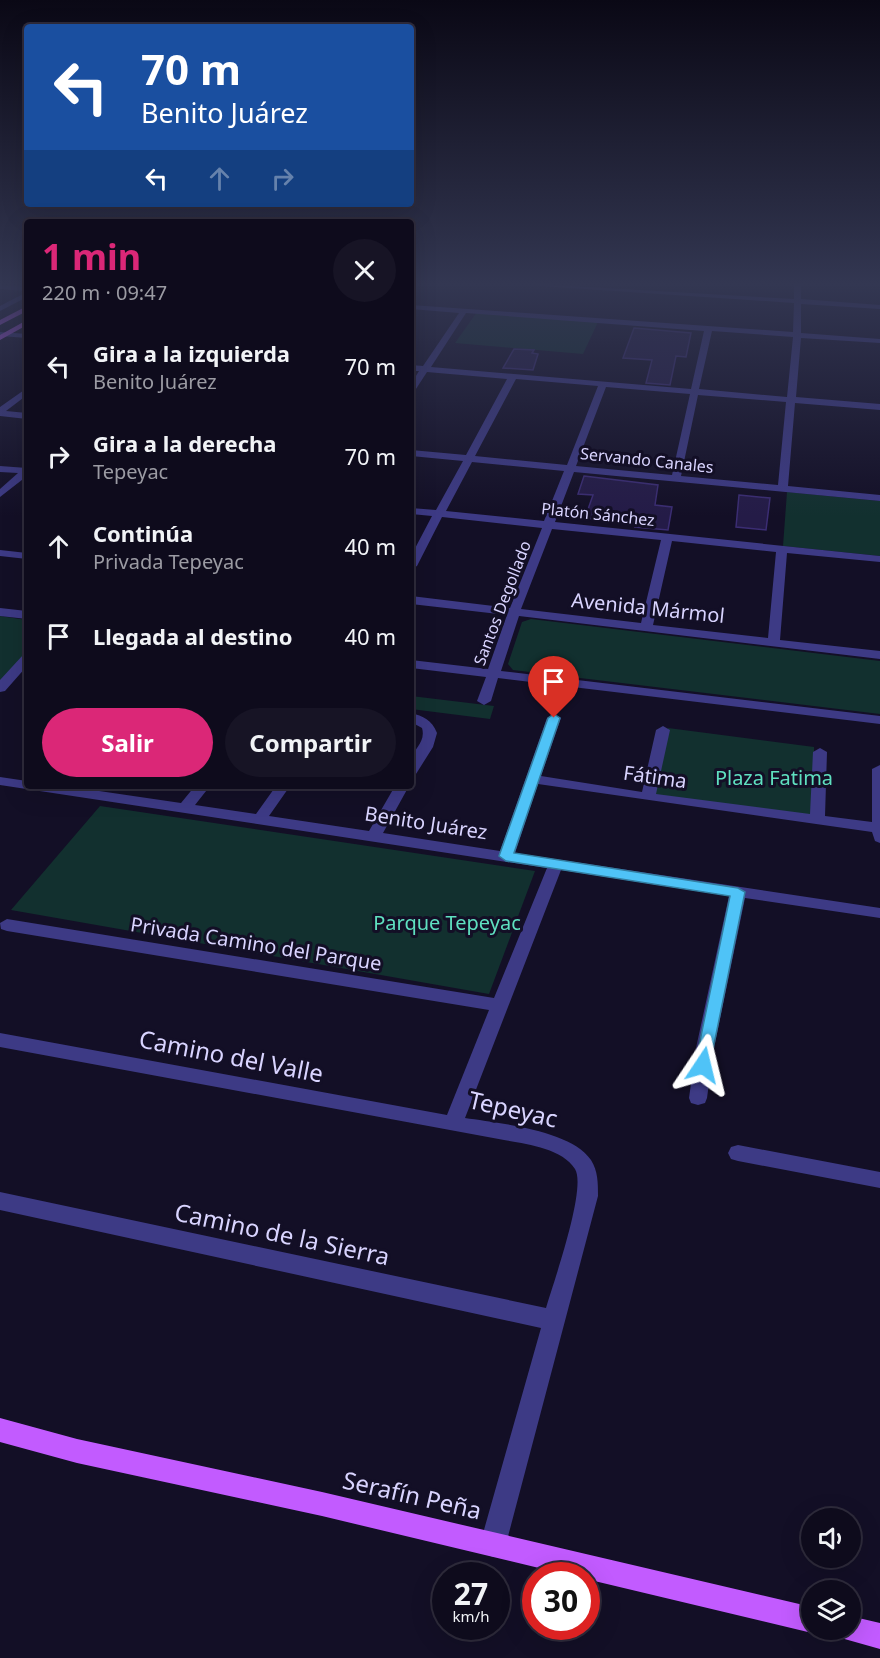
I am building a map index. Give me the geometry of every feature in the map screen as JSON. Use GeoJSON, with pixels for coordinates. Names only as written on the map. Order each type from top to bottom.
{"type":"FeatureCollection","features":[{"type":"Feature","properties":{"kind":"main road","name":"Serafín Peña"},"geometry":{"type":"LineString","coordinates":[[0,1430],[77,1451],[494,1544],[801,1617]]}},
{"type":"Feature","properties":{"kind":"main road"},"geometry":{"type":"LineString","coordinates":[[861,1632],[880,1636]]}},
{"type":"Feature","properties":{"kind":"street"},"geometry":{"type":"LineString","coordinates":[[414,386],[430,361]]}},
{"type":"Feature","properties":{"kind":"street"},"geometry":{"type":"LineString","coordinates":[[676,478],[701,361]]}},
{"type":"Feature","properties":{"kind":"street"},"geometry":{"type":"LineString","coordinates":[[783,488],[795,361]]}},
{"type":"Feature","properties":{"kind":"street"},"geometry":{"type":"LineString","coordinates":[[414,368],[880,407]]}},
{"type":"Feature","properties":{"kind":"street"},"geometry":{"type":"LineString","coordinates":[[414,561],[513,376]]}},
{"type":"Feature","properties":{"kind":"street","name":"Santos Degollado"},"geometry":{"type":"LineString","coordinates":[[484,700],[514,612],[550,525],[603,384]]}},
{"type":"Feature","properties":{"kind":"street"},"geometry":{"type":"LineString","coordinates":[[0,412],[24,393]]}},
{"type":"Feature","properties":{"kind":"street"},"geometry":{"type":"LineString","coordinates":[[0,412],[24,416]]}},
{"type":"Feature","properties":{"kind":"street","name":"Servando Canales"},"geometry":{"type":"LineString","coordinates":[[414,453],[880,498]]}},
{"type":"Feature","properties":{"kind":"street"},"geometry":{"type":"LineString","coordinates":[[0,469],[24,471]]}},
{"type":"Feature","properties":{"kind":"street"},"geometry":{"type":"LineString","coordinates":[[0,494],[24,474]]}},
{"type":"Feature","properties":{"kind":"street","name":"Platón Sánchez"},"geometry":{"type":"LineString","coordinates":[[414,511],[880,559]]}},
{"type":"Feature","properties":{"kind":"street"},"geometry":{"type":"LineString","coordinates":[[646,627],[667,538]]}},
{"type":"Feature","properties":{"kind":"street"},"geometry":{"type":"LineString","coordinates":[[774,642],[782,549]]}},
{"type":"Feature","properties":{"kind":"street"},"geometry":{"type":"LineString","coordinates":[[0,553],[24,556]]}},
{"type":"Feature","properties":{"kind":"street","name":"Avenida Mármol"},"geometry":{"type":"LineString","coordinates":[[414,600],[880,655]]}},
{"type":"Feature","properties":{"kind":"street"},"geometry":{"type":"LineString","coordinates":[[0,612],[24,615]]}},
{"type":"Feature","properties":{"kind":"street"},"geometry":{"type":"LineString","coordinates":[[0,688],[24,661]]}},
{"type":"Feature","properties":{"kind":"street"},"geometry":{"type":"LineString","coordinates":[[414,664],[880,720]]}},
{"type":"Feature","properties":{"kind":"street"},"geometry":{"type":"LineString","coordinates":[[414,766],[430,738],[429,725],[417,718]]}},
{"type":"Feature","properties":{"kind":"street"},"geometry":{"type":"LineString","coordinates":[[506,856],[554,718]]}},
{"type":"Feature","properties":{"kind":"street"},"geometry":{"type":"LineString","coordinates":[[648,797],[663,730]]}},
{"type":"Feature","properties":{"kind":"street"},"geometry":{"type":"LineString","coordinates":[[818,820],[820,752]]}},
{"type":"Feature","properties":{"kind":"street"},"geometry":{"type":"LineString","coordinates":[[879,769],[880,838]]}},
{"type":"Feature","properties":{"kind":"street","name":"Fátima"},"geometry":{"type":"LineString","coordinates":[[532,779],[879,828]]}},
{"type":"Feature","properties":{"kind":"street"},"geometry":{"type":"LineString","coordinates":[[0,795],[6,781],[24,784]]}},
{"type":"Feature","properties":{"kind":"street","name":"Benito Juárez"},"geometry":{"type":"LineString","coordinates":[[66,789],[880,913]]}},
{"type":"Feature","properties":{"kind":"street"},"geometry":{"type":"LineString","coordinates":[[186,807],[201,789]]}},
{"type":"Feature","properties":{"kind":"street"},"geometry":{"type":"LineString","coordinates":[[260,819],[281,789]]}},
{"type":"Feature","properties":{"kind":"street"},"geometry":{"type":"LineString","coordinates":[[374,836],[400,789]]}},
{"type":"Feature","properties":{"kind":"street","name":"Tepeyac"},"geometry":{"type":"LineString","coordinates":[[494,1544],[588,1196],[588,1178],[583,1164],[569,1151],[550,1142],[453,1124],[498,1005],[556,864]]}},
{"type":"Feature","properties":{"kind":"street"},"geometry":{"type":"LineString","coordinates":[[698,1098],[705,1048],[738,892]]}},
{"type":"Feature","properties":{"kind":"street","name":"Privada Camino del Parque"},"geometry":{"type":"LineString","coordinates":[[7,925],[498,1005]]}},
{"type":"Feature","properties":{"kind":"street","name":"Camino del Valle"},"geometry":{"type":"LineString","coordinates":[[0,1040],[453,1124]]}},
{"type":"Feature","properties":{"kind":"street"},"geometry":{"type":"LineString","coordinates":[[738,1153],[880,1180]]}},
{"type":"Feature","properties":{"kind":"street","name":"Camino de la Sierra"},"geometry":{"type":"LineString","coordinates":[[0,1201],[553,1320]]}},
{"type":"Feature","properties":{"kind":"green space"},"geometry":{"type":"Polygon","coordinates":[[[787,492],[880,501],[880,556],[783,546],[787,492]]]}},
{"type":"Feature","properties":{"kind":"green space"},"geometry":{"type":"Polygon","coordinates":[[[0,616],[24,620],[24,658],[0,685],[0,616]]]}},
{"type":"Feature","properties":{"kind":"green space"},"geometry":{"type":"Polygon","coordinates":[[[531,619],[880,661],[880,714],[513,670],[508,664],[522,622],[531,619]]]}},
{"type":"Feature","properties":{"kind":"green space"},"geometry":{"type":"Polygon","coordinates":[[[414,696],[494,706],[490,719],[414,709],[414,696]]]}},
{"type":"Feature","properties":{"kind":"green space","name":"Plaza Fatima"},"geometry":{"type":"Polygon","coordinates":[[[668,728],[814,747],[814,821],[654,797],[668,728]]]}},
{"type":"Feature","properties":{"kind":"green space","name":"Parque Tepeyac"},"geometry":{"type":"Polygon","coordinates":[[[100,806],[535,871],[489,994],[11,910],[100,806]]]}},
{"type":"Feature","properties":{"kind":"building"},"geometry":{"type":"Polygon","coordinates":[[[507,361],[536,361],[533,370],[503,368],[507,361]]]}},
{"type":"Feature","properties":{"kind":"building"},"geometry":{"type":"Polygon","coordinates":[[[652,361],[675,361],[670,385],[646,383],[652,361]]]}},
{"type":"Feature","properties":{"kind":"building"},"geometry":{"type":"Polygon","coordinates":[[[584,476],[658,485],[655,505],[672,507],[668,530],[635,527],[636,523],[585,518],[593,495],[578,494],[584,476]]]}},
{"type":"Feature","properties":{"kind":"building"},"geometry":{"type":"Polygon","coordinates":[[[739,495],[770,498],[766,530],[736,527],[739,495]]]}},
{"type":"Feature","properties":{"kind":"route"},"geometry":{"type":"LineString","coordinates":[[554,718],[506,856],[738,892],[703,1065]]}}]}
